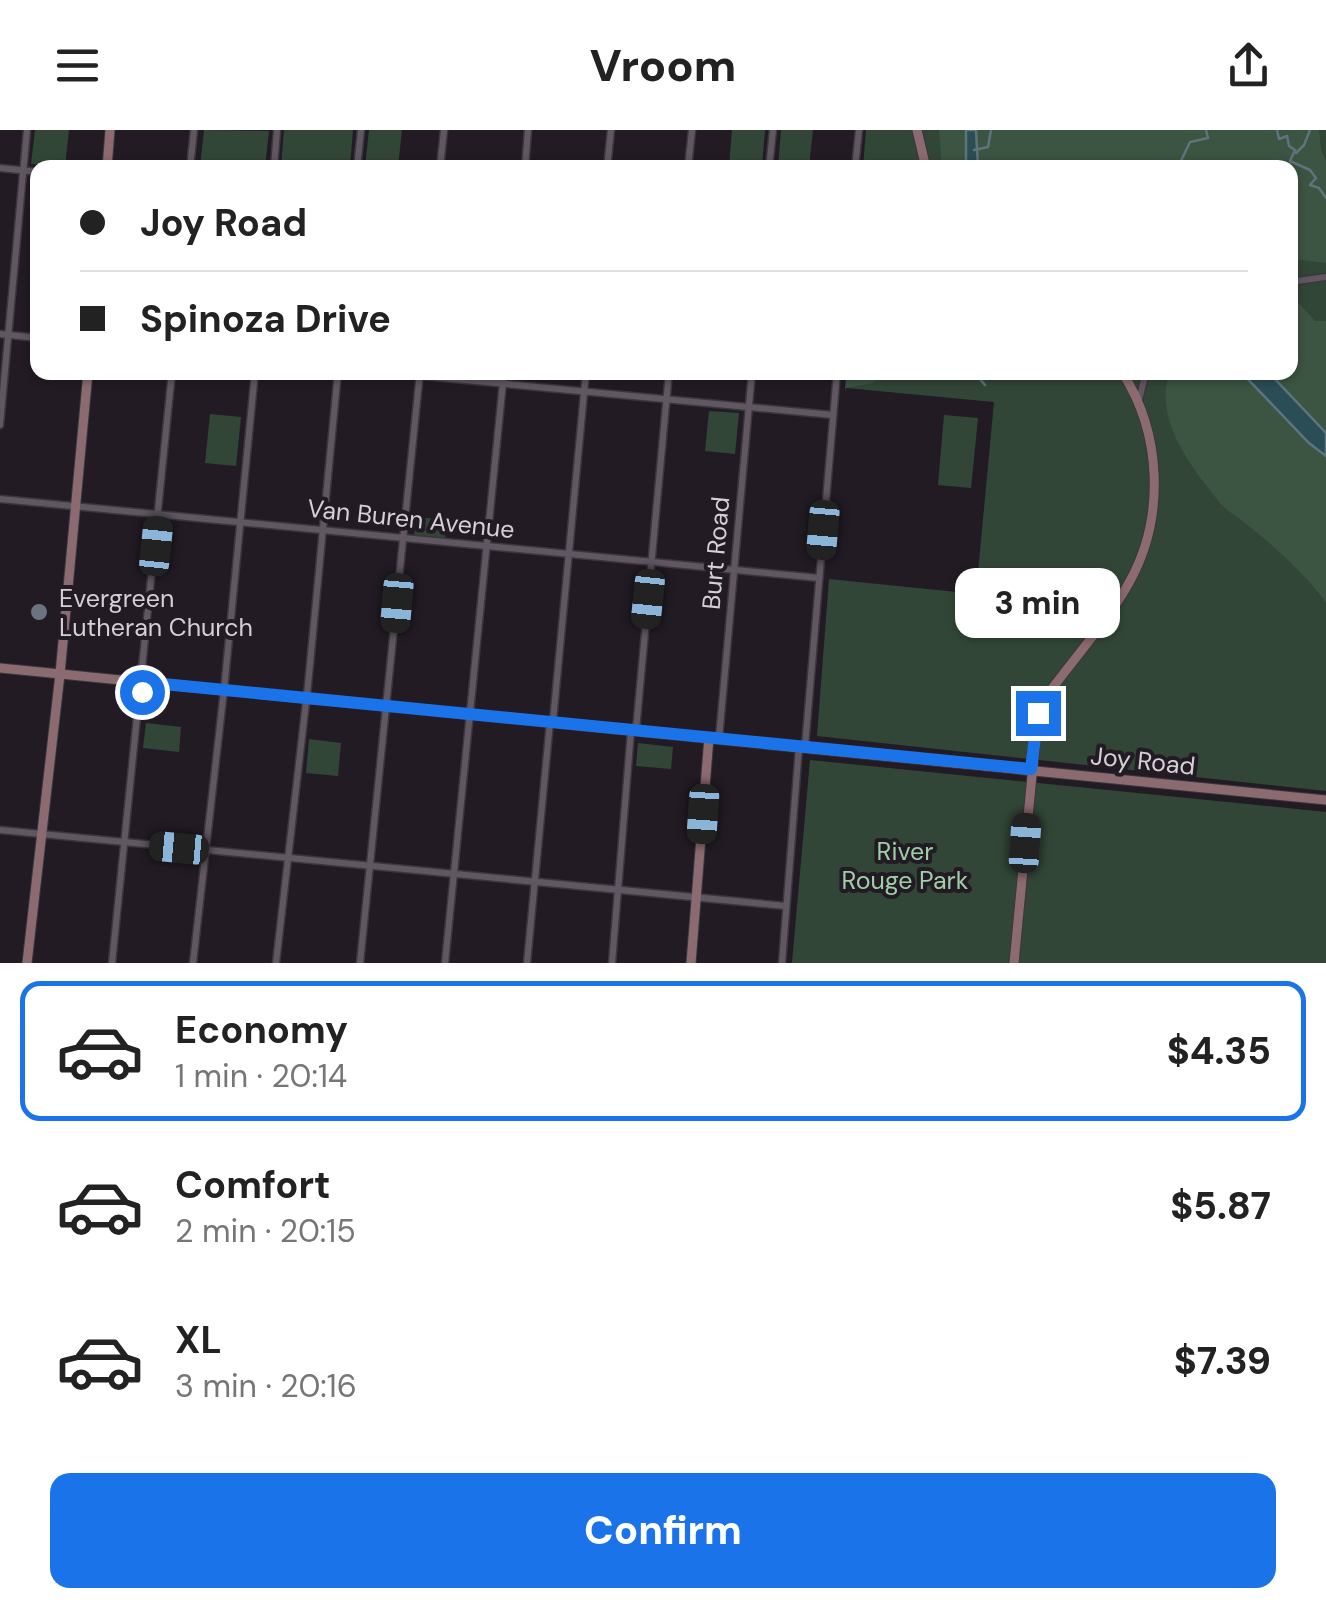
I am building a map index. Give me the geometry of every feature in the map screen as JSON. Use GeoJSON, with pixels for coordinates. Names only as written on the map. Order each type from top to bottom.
{"type":"FeatureCollection","features":[{"type":"Feature","properties":{"kind":"street"},"geometry":{"type":"LineString","coordinates":[[0,425],[4,335],[27,130]]}},
{"type":"Feature","properties":{"kind":"street"},"geometry":{"type":"LineString","coordinates":[[107,160],[110,130]]}},
{"type":"Feature","properties":{"kind":"street"},"geometry":{"type":"LineString","coordinates":[[191,160],[194,130]]}},
{"type":"Feature","properties":{"kind":"street"},"geometry":{"type":"LineString","coordinates":[[275,160],[277,130]]}},
{"type":"Feature","properties":{"kind":"street"},"geometry":{"type":"LineString","coordinates":[[358,160],[361,130]]}},
{"type":"Feature","properties":{"kind":"street"},"geometry":{"type":"LineString","coordinates":[[441,160],[444,130]]}},
{"type":"Feature","properties":{"kind":"street"},"geometry":{"type":"LineString","coordinates":[[525,160],[528,130]]}},
{"type":"Feature","properties":{"kind":"street"},"geometry":{"type":"LineString","coordinates":[[608,160],[610,130]]}},
{"type":"Feature","properties":{"kind":"street"},"geometry":{"type":"LineString","coordinates":[[689,160],[692,130]]}},
{"type":"Feature","properties":{"kind":"street"},"geometry":{"type":"LineString","coordinates":[[771,160],[773,130]]}},
{"type":"Feature","properties":{"kind":"street"},"geometry":{"type":"LineString","coordinates":[[856,160],[858,130]]}},
{"type":"Feature","properties":{"kind":"street"},"geometry":{"type":"LineString","coordinates":[[918,130],[924,160]]}},
{"type":"Feature","properties":{"kind":"street"},"geometry":{"type":"LineString","coordinates":[[0,168],[30,171]]}},
{"type":"Feature","properties":{"kind":"street"},"geometry":{"type":"LineString","coordinates":[[1298,281],[1326,277]]}},
{"type":"Feature","properties":{"kind":"street"},"geometry":{"type":"LineString","coordinates":[[4,335],[30,337]]}},
{"type":"Feature","properties":{"kind":"street"},"geometry":{"type":"LineString","coordinates":[[27,963],[60,674],[87,380]]}},
{"type":"Feature","properties":{"kind":"street"},"geometry":{"type":"LineString","coordinates":[[112,963],[171,380]]}},
{"type":"Feature","properties":{"kind":"street"},"geometry":{"type":"LineString","coordinates":[[194,963],[253,380]]}},
{"type":"Feature","properties":{"kind":"street"},"geometry":{"type":"LineString","coordinates":[[276,963],[307,698],[337,380]]}},
{"type":"Feature","properties":{"kind":"street"},"geometry":{"type":"LineString","coordinates":[[360,963],[419,380]]}},
{"type":"Feature","properties":{"kind":"street"},"geometry":{"type":"LineString","coordinates":[[470,380],[833,415]]}},
{"type":"Feature","properties":{"kind":"street"},"geometry":{"type":"LineString","coordinates":[[445,963],[503,380]]}},
{"type":"Feature","properties":{"kind":"street"},"geometry":{"type":"LineString","coordinates":[[527,963],[585,380]]}},
{"type":"Feature","properties":{"kind":"street"},"geometry":{"type":"LineString","coordinates":[[612,963],[667,380]]}},
{"type":"Feature","properties":{"kind":"street","name":"Burt Road"},"geometry":{"type":"LineString","coordinates":[[691,963],[751,380]]}},
{"type":"Feature","properties":{"kind":"street"},"geometry":{"type":"LineString","coordinates":[[782,963],[836,380]]}},
{"type":"Feature","properties":{"kind":"street"},"geometry":{"type":"LineString","coordinates":[[1014,963],[1034,726],[1041,705],[1123,593],[1146,542],[1153,509],[1150,440],[1126,380]]}},
{"type":"Feature","properties":{"kind":"street"},"geometry":{"type":"LineString","coordinates":[[1139,408],[1143,380]]}},
{"type":"Feature","properties":{"kind":"street","name":"Van Buren Avenue"},"geometry":{"type":"LineString","coordinates":[[0,498],[819,578]]}},
{"type":"Feature","properties":{"kind":"street","name":"Joy Road"},"geometry":{"type":"LineString","coordinates":[[0,668],[1326,800]]}},
{"type":"Feature","properties":{"kind":"street"},"geometry":{"type":"LineString","coordinates":[[0,830],[786,906]]}},
{"type":"Feature","properties":{"kind":"green space"},"geometry":{"type":"Polygon","coordinates":[[[35,130],[69,130],[66,160],[31,160],[35,130]]]}},
{"type":"Feature","properties":{"kind":"green space"},"geometry":{"type":"Polygon","coordinates":[[[204,130],[269,131],[266,160],[201,160],[204,130]]]}},
{"type":"Feature","properties":{"kind":"green space"},"geometry":{"type":"Polygon","coordinates":[[[284,130],[353,130],[351,160],[282,160],[284,130]]]}},
{"type":"Feature","properties":{"kind":"green space"},"geometry":{"type":"Polygon","coordinates":[[[369,130],[402,130],[399,160],[366,160],[369,130]]]}},
{"type":"Feature","properties":{"kind":"green space"},"geometry":{"type":"Polygon","coordinates":[[[732,130],[765,130],[763,160],[730,160],[732,130]]]}},
{"type":"Feature","properties":{"kind":"green space"},"geometry":{"type":"Polygon","coordinates":[[[781,130],[813,130],[810,160],[779,160],[781,130]]]}},
{"type":"Feature","properties":{"kind":"green space"},"geometry":{"type":"Polygon","coordinates":[[[866,130],[1326,130],[1326,791],[817,736],[829,579],[976,594],[994,402],[846,388],[847,380],[1298,380],[1298,160],[864,160],[866,130]]]}},
{"type":"Feature","properties":{"kind":"green space"},"geometry":{"type":"Polygon","coordinates":[[[939,130],[966,130],[966,160],[941,160],[939,130]]]}},
{"type":"Feature","properties":{"kind":"green space"},"geometry":{"type":"Polygon","coordinates":[[[976,130],[1319,130],[1326,161],[1326,263],[1298,261],[1298,160],[978,160],[976,130]]]}},
{"type":"Feature","properties":{"kind":"green space"},"geometry":{"type":"Polygon","coordinates":[[[1298,302],[1315,321],[1326,321],[1326,433],[1275,380],[1298,380],[1298,302]]]}},
{"type":"Feature","properties":{"kind":"green space"},"geometry":{"type":"Polygon","coordinates":[[[846,380],[876,380],[846,388],[845,392],[846,380]]]}},
{"type":"Feature","properties":{"kind":"green space"},"geometry":{"type":"Polygon","coordinates":[[[1168,380],[1249,380],[1326,456],[1326,603],[1291,563],[1220,503],[1178,442],[1166,408],[1168,380]]]}},
{"type":"Feature","properties":{"kind":"green space"},"geometry":{"type":"Polygon","coordinates":[[[709,411],[739,413],[735,454],[705,451],[709,411]]]}},
{"type":"Feature","properties":{"kind":"green space"},"geometry":{"type":"Polygon","coordinates":[[[210,414],[241,417],[236,466],[205,463],[210,414]]]}},
{"type":"Feature","properties":{"kind":"green space"},"geometry":{"type":"Polygon","coordinates":[[[944,415],[978,418],[971,488],[938,485],[944,415]]]}},
{"type":"Feature","properties":{"kind":"green space"},"geometry":{"type":"Polygon","coordinates":[[[416,517],[447,520],[445,539],[414,536],[416,517]]]}},
{"type":"Feature","properties":{"kind":"green space"},"geometry":{"type":"Polygon","coordinates":[[[146,723],[181,727],[179,752],[143,748],[146,723]]]}},
{"type":"Feature","properties":{"kind":"green space"},"geometry":{"type":"Polygon","coordinates":[[[309,739],[341,743],[338,776],[306,773],[309,739]]]}},
{"type":"Feature","properties":{"kind":"green space"},"geometry":{"type":"Polygon","coordinates":[[[638,743],[673,747],[671,769],[636,766],[638,743]]]}},
{"type":"Feature","properties":{"kind":"green space","name":"River Rouge Park"},"geometry":{"type":"Polygon","coordinates":[[[810,760],[1326,812],[1326,963],[792,963],[810,760]]]}},
{"type":"Feature","properties":{"kind":"water"},"geometry":{"type":"Polygon","coordinates":[[[966,130],[976,130],[978,160],[966,160],[966,130]]]}},
{"type":"Feature","properties":{"kind":"water"},"geometry":{"type":"Polygon","coordinates":[[[1249,380],[1276,380],[1326,433],[1326,456],[1249,380]]]}},
{"type":"Feature","properties":{"kind":"waterway"},"geometry":{"type":"LineString","coordinates":[[974,150],[988,147],[991,130]]}},
{"type":"Feature","properties":{"kind":"waterway"},"geometry":{"type":"LineString","coordinates":[[1181,160],[1190,142],[1208,138],[1206,130]]}},
{"type":"Feature","properties":{"kind":"waterway"},"geometry":{"type":"LineString","coordinates":[[1277,130],[1279,139],[1287,136],[1289,146],[1295,150],[1290,160]]}},
{"type":"Feature","properties":{"kind":"waterway"},"geometry":{"type":"LineString","coordinates":[[1296,153],[1310,130]]}},
{"type":"Feature","properties":{"kind":"waterway"},"geometry":{"type":"LineString","coordinates":[[1298,165],[1310,170],[1316,178],[1310,185],[1319,188],[1326,198]]}},
{"type":"Feature","properties":{"kind":"waterway"},"geometry":{"type":"LineString","coordinates":[[981,380],[985,385]]}},
{"type":"Feature","properties":{"kind":"place","name":"Evergreen Lutheran Church"},"geometry":{"type":"Point","coordinates":[39,612]}},
{"type":"Feature","properties":{"kind":"route"},"geometry":{"type":"LineString","coordinates":[[142,692],[143,682],[1031,769],[1038,713]]}}]}
